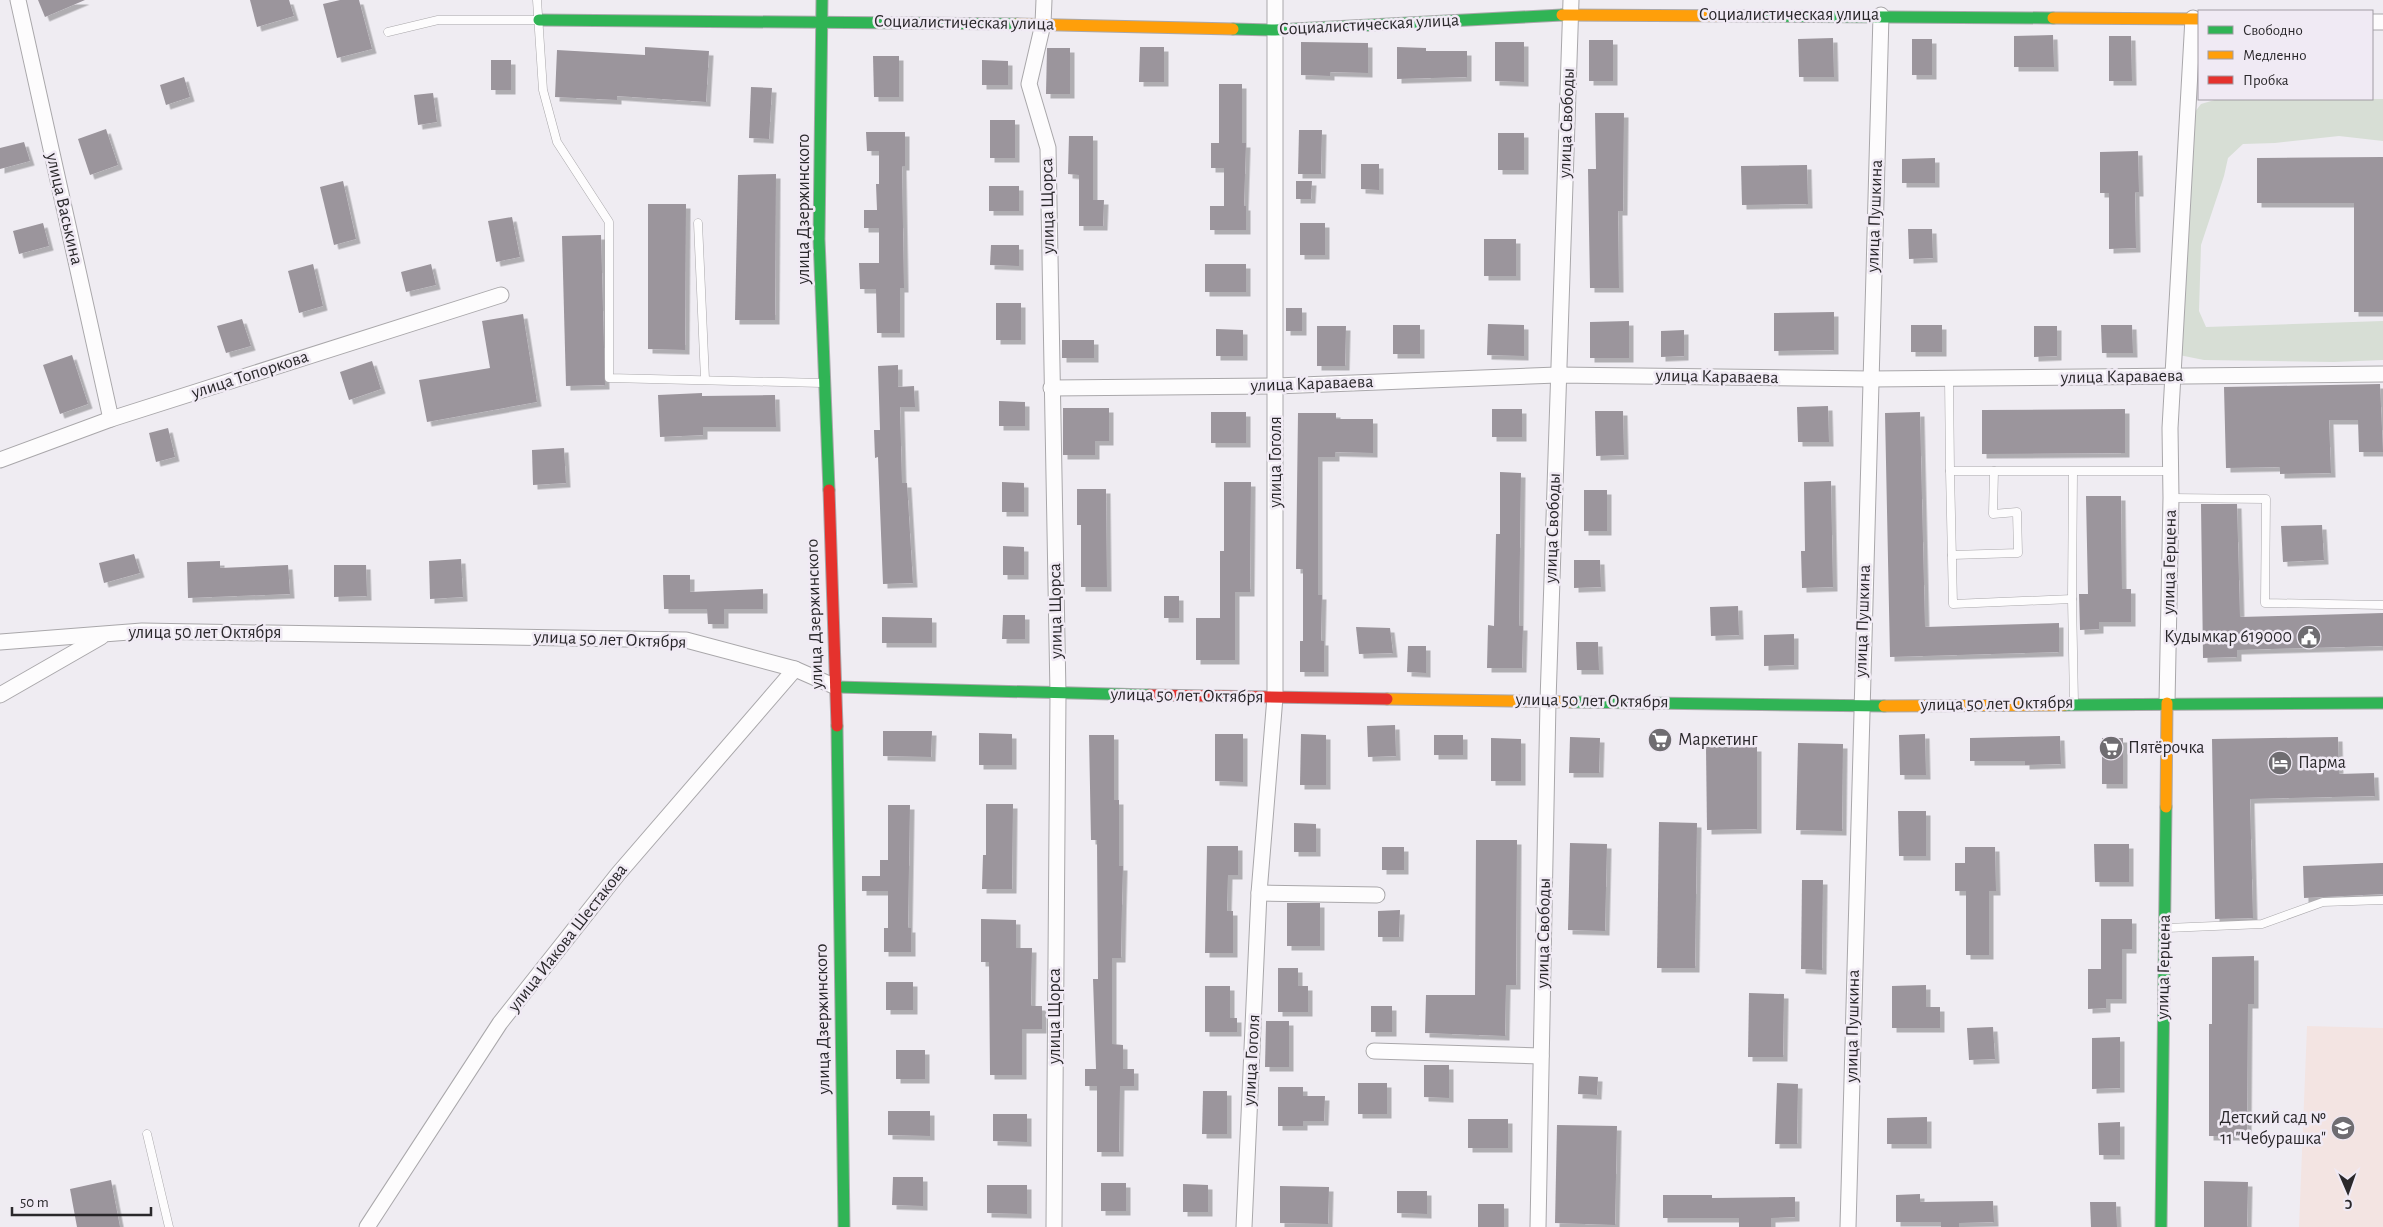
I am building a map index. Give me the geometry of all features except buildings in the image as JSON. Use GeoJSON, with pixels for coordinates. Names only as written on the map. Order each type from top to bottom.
{"type":"FeatureCollection","features":[{"type":"Feature","properties":{"kind":"street","name":"улица Васькина"},"geometry":{"type":"LineString","coordinates":[[18,0],[111,419]]}},
{"type":"Feature","properties":{"kind":"street","name":"улица Дзержинского"},"geometry":{"type":"LineString","coordinates":[[822,0],[819,239],[836,687],[844,1227]]}},
{"type":"Feature","properties":{"kind":"street","name":"улица Щорса"},"geometry":{"type":"LineString","coordinates":[[1044,0],[1044,24],[1029,84],[1048,148],[1058,694],[1054,1227]]}},
{"type":"Feature","properties":{"kind":"street","name":"улица Гоголя"},"geometry":{"type":"LineString","coordinates":[[1244,1227],[1259,893],[1275,697],[1275,0]]}},
{"type":"Feature","properties":{"kind":"street","name":"Социалистическая улица"},"geometry":{"type":"LineString","coordinates":[[539,20],[1044,24],[1275,30],[1571,7],[1881,15],[2196,18]]}},
{"type":"Feature","properties":{"kind":"street","name":"улица Свободы"},"geometry":{"type":"LineString","coordinates":[[1538,1227],[1548,700],[1557,375],[1571,7]]}},
{"type":"Feature","properties":{"kind":"street","name":"улица Пушкина"},"geometry":{"type":"LineString","coordinates":[[1848,1227],[1881,15]]}},
{"type":"Feature","properties":{"kind":"street","name":"улица Герцена"},"geometry":{"type":"LineString","coordinates":[[2161,1227],[2167,703],[2172,498],[2170,428],[2175,377],[2196,18]]}},
{"type":"Feature","properties":{"kind":"street","name":"улица Топоркова"},"geometry":{"type":"LineString","coordinates":[[0,460],[111,419],[501,295]]}},
{"type":"Feature","properties":{"kind":"street","name":"улица Караваева"},"geometry":{"type":"LineString","coordinates":[[1051,388],[1276,386],[1557,375],[1949,379],[2383,374]]}},
{"type":"Feature","properties":{"kind":"street","name":"улица 50 лет Октября"},"geometry":{"type":"LineString","coordinates":[[0,642],[142,631],[686,640],[795,669],[836,687],[1058,694],[1861,706],[2383,703]]}},
{"type":"Feature","properties":{"kind":"street"},"geometry":{"type":"LineString","coordinates":[[0,694],[106,634]]}},
{"type":"Feature","properties":{"kind":"street","name":"улица Иакова Шестакова"},"geometry":{"type":"LineString","coordinates":[[367,1227],[500,1023],[618,874],[795,669]]}},
{"type":"Feature","properties":{"kind":"street"},"geometry":{"type":"LineString","coordinates":[[1259,893],[1377,895]]}},
{"type":"Feature","properties":{"kind":"street"},"geometry":{"type":"LineString","coordinates":[[1374,1051],[1541,1056]]}},
{"type":"Feature","properties":{"kind":"lane"},"geometry":{"type":"LineString","coordinates":[[538,0],[543,90],[557,142],[609,222],[609,378],[824,383]]}},
{"type":"Feature","properties":{"kind":"lane"},"geometry":{"type":"LineString","coordinates":[[388,32],[438,20],[539,20]]}},
{"type":"Feature","properties":{"kind":"lane"},"geometry":{"type":"LineString","coordinates":[[698,223],[704,379]]}},
{"type":"Feature","properties":{"kind":"lane"},"geometry":{"type":"LineString","coordinates":[[1949,379],[1953,604],[2072,599]]}},
{"type":"Feature","properties":{"kind":"lane"},"geometry":{"type":"LineString","coordinates":[[1950,471],[2171,471]]}},
{"type":"Feature","properties":{"kind":"lane"},"geometry":{"type":"LineString","coordinates":[[1952,555],[2018,552],[2017,512],[1993,514],[1994,471]]}},
{"type":"Feature","properties":{"kind":"lane"},"geometry":{"type":"LineString","coordinates":[[2073,472],[2072,599],[2074,704]]}},
{"type":"Feature","properties":{"kind":"lane"},"geometry":{"type":"LineString","coordinates":[[2172,498],[2266,499],[2265,603],[2383,605]]}},
{"type":"Feature","properties":{"kind":"lane"},"geometry":{"type":"LineString","coordinates":[[2165,928],[2262,924],[2323,902],[2383,900]]}},
{"type":"Feature","properties":{"kind":"lane"},"geometry":{"type":"LineString","coordinates":[[147,1134],[169,1227]]}},
{"type":"Feature","properties":{"kind":"shaded area"},"geometry":{"type":"Polygon","coordinates":[[[2383,99],[2383,141],[2339,136],[2275,143],[2243,144],[2228,158],[2224,176],[2201,245],[2199,311],[2206,327],[2383,321],[2383,360],[2334,362],[2204,360],[2179,355],[2191,117],[2201,104],[2215,100],[2383,99]]]}},
{"type":"Feature","properties":{"kind":"shaded area","name":"Детский сад № 11 \"Чебурашка\""},"geometry":{"type":"Polygon","coordinates":[[[2307,1026],[2383,1028],[2383,1227],[2299,1227],[2307,1026]]]}},
{"type":"Feature","properties":{"kind":"traffic: fast"},"geometry":{"type":"LineString","coordinates":[[822,0],[819,239],[829,490]]}},
{"type":"Feature","properties":{"kind":"traffic: fast"},"geometry":{"type":"LineString","coordinates":[[1233,29],[1275,30],[1562,15]]}},
{"type":"Feature","properties":{"kind":"traffic: fast"},"geometry":{"type":"LineString","coordinates":[[1747,16],[2053,18]]}},
{"type":"Feature","properties":{"kind":"traffic: fast"},"geometry":{"type":"LineString","coordinates":[[539,20],[1017,24]]}},
{"type":"Feature","properties":{"kind":"traffic: fast"},"geometry":{"type":"LineString","coordinates":[[836,687],[1149,695]]}},
{"type":"Feature","properties":{"kind":"traffic: fast"},"geometry":{"type":"LineString","coordinates":[[1571,702],[1884,706]]}},
{"type":"Feature","properties":{"kind":"traffic: fast"},"geometry":{"type":"LineString","coordinates":[[2065,705],[2383,703]]}},
{"type":"Feature","properties":{"kind":"traffic: fast"},"geometry":{"type":"LineString","coordinates":[[837,726],[844,1227]]}},
{"type":"Feature","properties":{"kind":"traffic: fast"},"geometry":{"type":"LineString","coordinates":[[2161,1227],[2166,807]]}},
{"type":"Feature","properties":{"kind":"traffic: slow"},"geometry":{"type":"LineString","coordinates":[[1562,15],[1747,16]]}},
{"type":"Feature","properties":{"kind":"traffic: slow"},"geometry":{"type":"LineString","coordinates":[[2053,18],[2198,19]]}},
{"type":"Feature","properties":{"kind":"traffic: slow"},"geometry":{"type":"LineString","coordinates":[[1017,24],[1233,29]]}},
{"type":"Feature","properties":{"kind":"traffic: slow"},"geometry":{"type":"LineString","coordinates":[[1387,699],[1571,702]]}},
{"type":"Feature","properties":{"kind":"traffic: slow"},"geometry":{"type":"LineString","coordinates":[[2166,807],[2167,703]]}},
{"type":"Feature","properties":{"kind":"traffic: slow"},"geometry":{"type":"LineString","coordinates":[[1884,706],[2065,705]]}},
{"type":"Feature","properties":{"kind":"traffic: jam"},"geometry":{"type":"LineString","coordinates":[[829,490],[837,726]]}},
{"type":"Feature","properties":{"kind":"traffic: jam"},"geometry":{"type":"LineString","coordinates":[[1149,695],[1387,699]]}},
{"type":"Feature","properties":{"kind":"place","name":"Кудымкар 619000"},"geometry":{"type":"Point","coordinates":[2309,637]}},
{"type":"Feature","properties":{"kind":"place","name":"Маркетинг"},"geometry":{"type":"Point","coordinates":[1660,740]}},
{"type":"Feature","properties":{"kind":"place","name":"Пятёрочка"},"geometry":{"type":"Point","coordinates":[2111,748]}},
{"type":"Feature","properties":{"kind":"place","name":"Парма"},"geometry":{"type":"Point","coordinates":[2280,763]}},
{"type":"Feature","properties":{"kind":"place","name":"Детский сад № 11 \"Чебурашка\""},"geometry":{"type":"Point","coordinates":[2343,1128]}}]}
